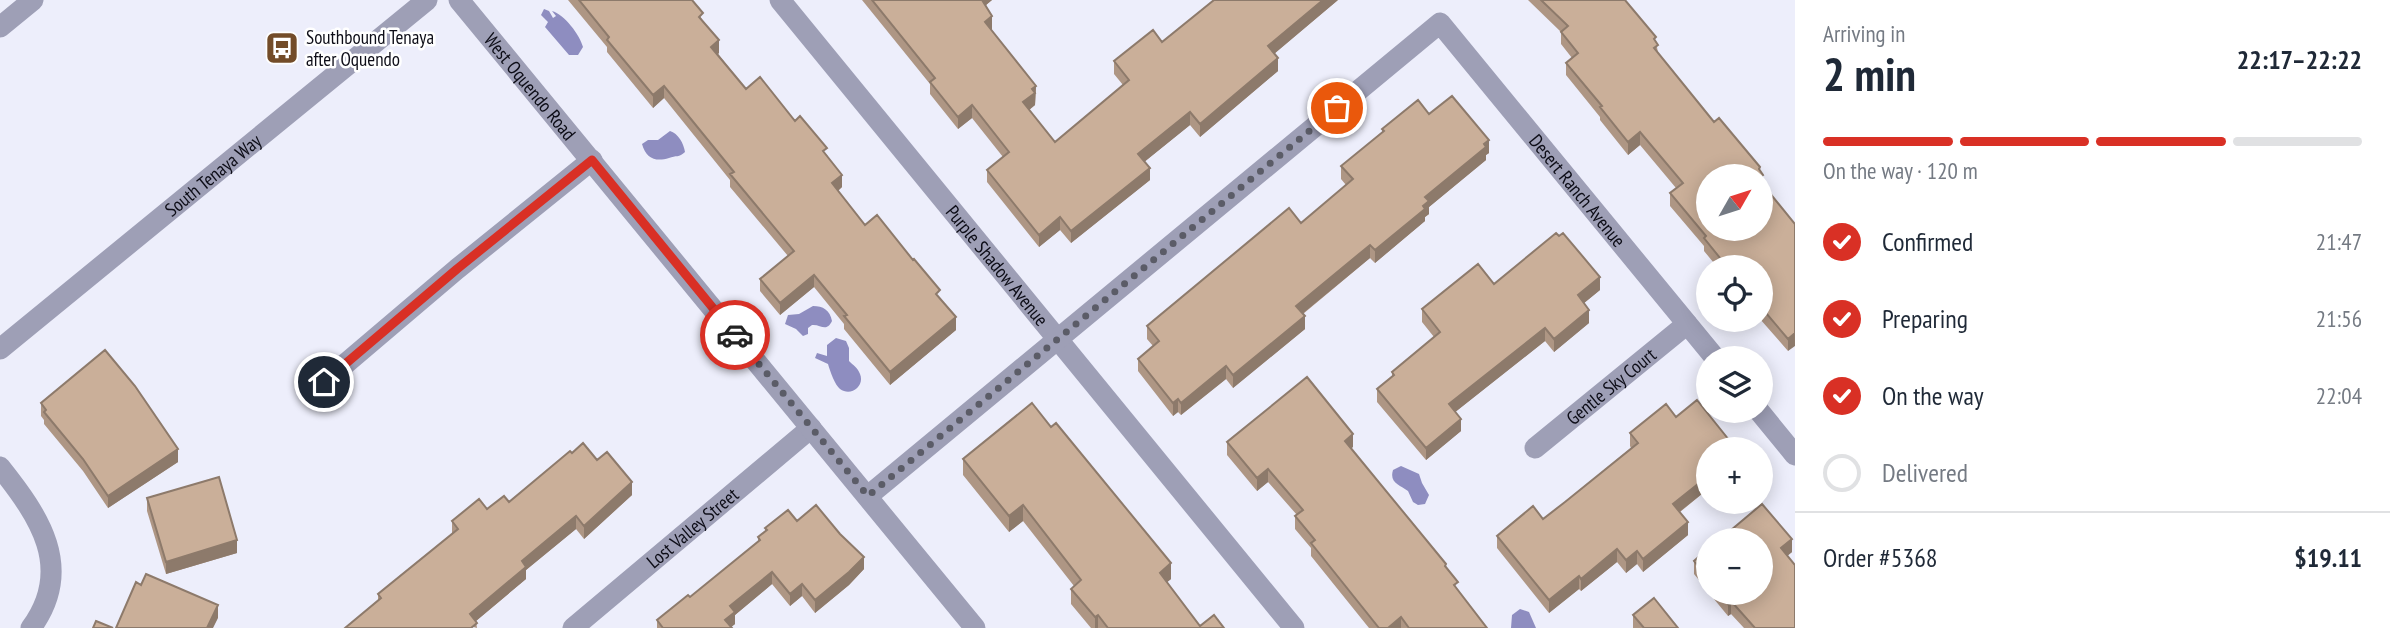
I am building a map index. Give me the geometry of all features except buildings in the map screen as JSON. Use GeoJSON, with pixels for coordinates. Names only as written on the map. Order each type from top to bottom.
{"type":"FeatureCollection","features":[{"type":"Feature","properties":{"kind":"street"},"geometry":{"type":"LineString","coordinates":[[0,27],[33,0]]}},
{"type":"Feature","properties":{"kind":"street","name":"South Tenaya Way"},"geometry":{"type":"LineString","coordinates":[[0,349],[427,0]]}},
{"type":"Feature","properties":{"kind":"street","name":"West Oquendo Road"},"geometry":{"type":"LineString","coordinates":[[459,0],[975,628]]}},
{"type":"Feature","properties":{"kind":"street","name":"Purple Shadow Avenue"},"geometry":{"type":"LineString","coordinates":[[780,0],[1294,628]]}},
{"type":"Feature","properties":{"kind":"street","name":"Desert Ranch Avenue"},"geometry":{"type":"LineString","coordinates":[[1059,339],[1440,23],[1705,346]]}},
{"type":"Feature","properties":{"kind":"street"},"geometry":{"type":"LineString","coordinates":[[324,382],[457,269],[592,160]]}},
{"type":"Feature","properties":{"kind":"street","name":"Gentle Sky Court"},"geometry":{"type":"LineString","coordinates":[[1535,448],[1687,324]]}},
{"type":"Feature","properties":{"kind":"street"},"geometry":{"type":"LineString","coordinates":[[868,496],[1059,339]]}},
{"type":"Feature","properties":{"kind":"street"},"geometry":{"type":"LineString","coordinates":[[1770,423],[1794,451]]}},
{"type":"Feature","properties":{"kind":"street","name":"Lost Valley Street"},"geometry":{"type":"LineString","coordinates":[[573,628],[811,428]]}},
{"type":"Feature","properties":{"kind":"street"},"geometry":{"type":"LineString","coordinates":[[0,467],[41,525],[50,558],[48,593],[43,609],[31,628]]}},
{"type":"Feature","properties":{"kind":"water"},"geometry":{"type":"Polygon","coordinates":[[[544,9],[549,11],[553,18],[556,16],[552,11],[557,13],[575,31],[583,47],[578,55],[569,55],[545,27],[548,22],[541,15],[544,9]]]}},
{"type":"Feature","properties":{"kind":"water"},"geometry":{"type":"Polygon","coordinates":[[[670,131],[680,139],[685,152],[664,159],[649,156],[642,144],[648,140],[658,140],[670,131]]]}},
{"type":"Feature","properties":{"kind":"water"},"geometry":{"type":"Polygon","coordinates":[[[813,306],[828,311],[832,321],[828,327],[812,325],[808,328],[808,334],[803,336],[785,324],[788,315],[799,314],[813,306]]]}},
{"type":"Feature","properties":{"kind":"water"},"geometry":{"type":"Polygon","coordinates":[[[836,338],[846,341],[849,361],[860,374],[861,383],[852,391],[840,389],[828,364],[815,358],[817,353],[827,356],[827,345],[836,338]]]}},
{"type":"Feature","properties":{"kind":"water"},"geometry":{"type":"Polygon","coordinates":[[[1401,466],[1419,474],[1429,495],[1425,504],[1418,505],[1413,502],[1408,491],[1394,481],[1393,470],[1401,466]]]}},
{"type":"Feature","properties":{"kind":"water"},"geometry":{"type":"Polygon","coordinates":[[[1520,609],[1529,612],[1536,628],[1511,628],[1512,615],[1520,609]]]}},
{"type":"Feature","properties":{"kind":"way so far"},"geometry":{"type":"LineString","coordinates":[[735,335],[868,496],[1337,108]]}},
{"type":"Feature","properties":{"kind":"place","name":"Southbound Tenaya after Oquendo"},"geometry":{"type":"Point","coordinates":[282,48]}},
{"type":"Feature","properties":{"kind":"route"},"geometry":{"type":"LineString","coordinates":[[324,382],[457,269],[592,160],[735,335]]}}]}
